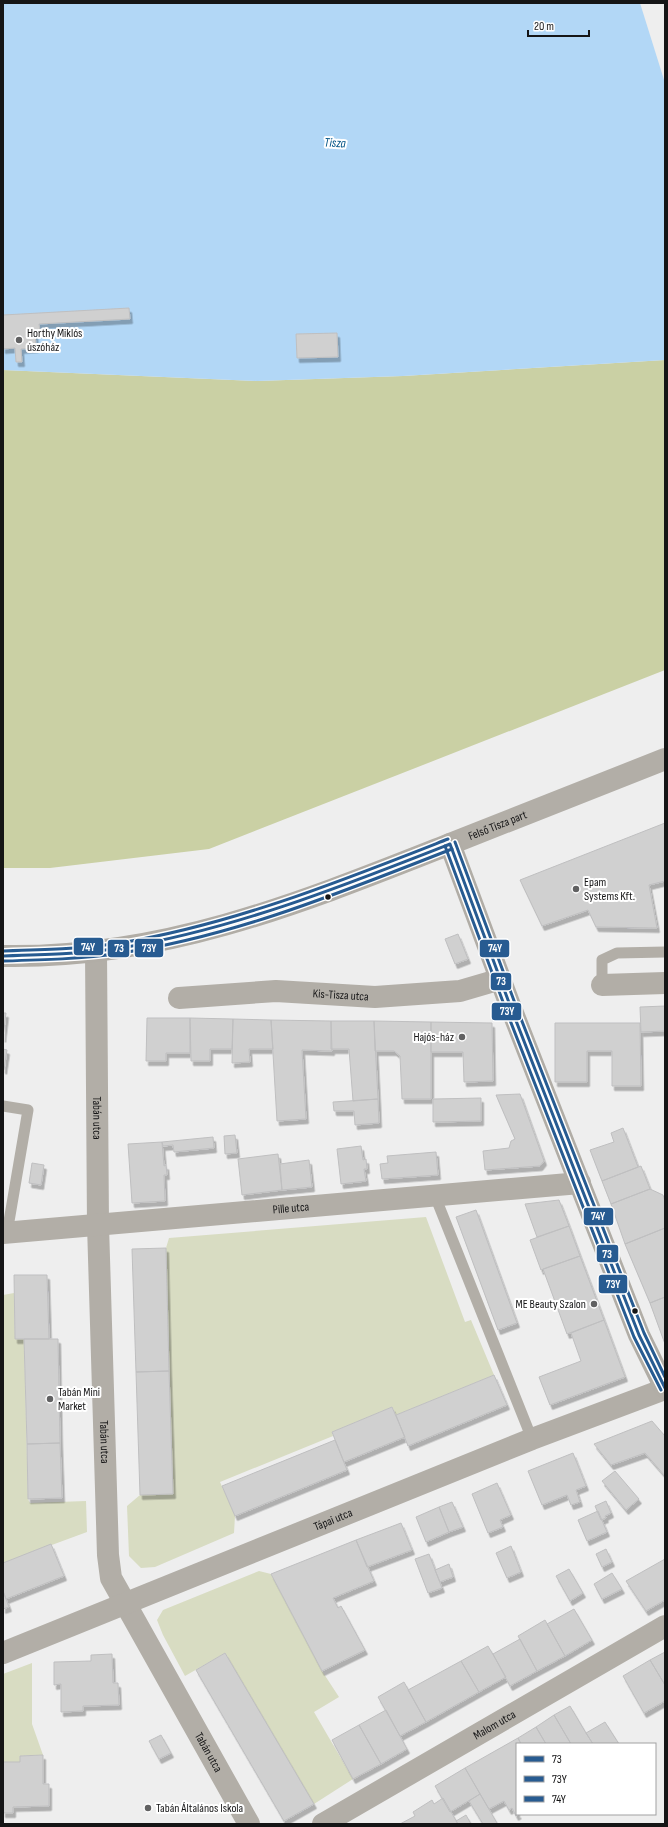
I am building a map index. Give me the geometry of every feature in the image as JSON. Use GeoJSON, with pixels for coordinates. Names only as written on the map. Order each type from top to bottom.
{"type":"FeatureCollection","features":[{"type":"Feature","properties":{"kind":"main road","name":"Felső Tisza part"},"geometry":{"type":"LineString","coordinates":[[3,956],[28,957],[146,945],[250,918],[307,899],[450,844]]}},
{"type":"Feature","properties":{"kind":"main road"},"geometry":{"type":"LineString","coordinates":[[450,844],[639,1334],[665,1388]]}},
{"type":"Feature","properties":{"kind":"street","name":"Felső Tisza part"},"geometry":{"type":"LineString","coordinates":[[450,844],[665,759]]}},
{"type":"Feature","properties":{"kind":"street","name":"Tabán utca"},"geometry":{"type":"LineString","coordinates":[[96,951],[98,1225],[108,1555],[111,1578],[123,1603],[249,1824]]}},
{"type":"Feature","properties":{"kind":"street","name":"Kis-Tisza utca"},"geometry":{"type":"LineString","coordinates":[[179,998],[276,991],[375,997],[460,991],[501,979]]}},
{"type":"Feature","properties":{"kind":"street"},"geometry":{"type":"LineString","coordinates":[[602,985],[665,983]]}},
{"type":"Feature","properties":{"kind":"street","name":"Pille utca"},"geometry":{"type":"LineString","coordinates":[[5,1233],[580,1183]]}},
{"type":"Feature","properties":{"kind":"street","name":"Tápai utca"},"geometry":{"type":"LineString","coordinates":[[3,1653],[123,1603],[532,1439],[665,1388]]}},
{"type":"Feature","properties":{"kind":"street","name":"Malom utca"},"geometry":{"type":"LineString","coordinates":[[323,1824],[665,1626]]}},
{"type":"Feature","properties":{"kind":"lane"},"geometry":{"type":"LineString","coordinates":[[602,985],[602,960],[617,953],[665,952]]}},
{"type":"Feature","properties":{"kind":"lane"},"geometry":{"type":"LineString","coordinates":[[3,1106],[28,1110],[5,1233]]}},
{"type":"Feature","properties":{"kind":"lane"},"geometry":{"type":"LineString","coordinates":[[435,1196],[532,1439]]}},
{"type":"Feature","properties":{"kind":"green space"},"geometry":{"type":"Polygon","coordinates":[[[665,360],[665,670],[209,849],[50,868],[3,868],[3,370],[257,381],[403,376],[665,360]]]}},
{"type":"Feature","properties":{"kind":"green space"},"geometry":{"type":"Polygon","coordinates":[[[426,1217],[465,1322],[471,1320],[494,1375],[396,1415],[392,1407],[332,1432],[333,1436],[220,1482],[235,1516],[234,1533],[155,1567],[141,1568],[129,1556],[127,1506],[140,1495],[173,1493],[166,1248],[169,1238],[426,1217]]]}},
{"type":"Feature","properties":{"kind":"green space"},"geometry":{"type":"Polygon","coordinates":[[[14,1293],[15,1339],[24,1339],[28,1499],[30,1503],[86,1501],[87,1532],[3,1563],[3,1295],[14,1293]]]}},
{"type":"Feature","properties":{"kind":"green space"},"geometry":{"type":"Polygon","coordinates":[[[259,1571],[271,1574],[322,1671],[339,1697],[314,1712],[353,1779],[314,1804],[225,1653],[185,1676],[163,1635],[157,1620],[163,1610],[259,1571]]]}},
{"type":"Feature","properties":{"kind":"green space"},"geometry":{"type":"Polygon","coordinates":[[[32,1663],[32,1724],[43,1755],[20,1756],[20,1762],[3,1762],[3,1674],[32,1663]]]}},
{"type":"Feature","properties":{"kind":"water","name":"Tisza"},"geometry":{"type":"Polygon","coordinates":[[[3,3],[665,3],[665,360],[403,376],[257,381],[3,370],[3,3]]]}},
{"type":"Feature","properties":{"kind":"pier"},"geometry":{"type":"Polygon","coordinates":[[[640,3],[665,3],[665,83],[640,3]]]}},
{"type":"Feature","properties":{"kind":"building","name":"Horthy Miklós úszóház"},"geometry":{"type":"Polygon","coordinates":[[[129,308],[130,319],[39,324],[40,331],[35,331],[36,348],[21,349],[22,362],[16,362],[15,348],[3,349],[3,315],[129,308]]]}},
{"type":"Feature","properties":{"kind":"building"},"geometry":{"type":"Polygon","coordinates":[[[337,333],[338,357],[297,358],[296,334],[337,333]]]}},
{"type":"Feature","properties":{"kind":"building"},"geometry":{"type":"Polygon","coordinates":[[[665,823],[665,881],[649,885],[657,928],[596,927],[588,910],[542,926],[520,880],[665,823]]]}},
{"type":"Feature","properties":{"kind":"building"},"geometry":{"type":"Polygon","coordinates":[[[458,934],[468,959],[455,964],[445,939],[458,934]]]}},
{"type":"Feature","properties":{"kind":"building"},"geometry":{"type":"Polygon","coordinates":[[[665,1006],[665,1031],[641,1032],[640,1007],[665,1006]]]}},
{"type":"Feature","properties":{"kind":"building"},"geometry":{"type":"Polygon","coordinates":[[[3,1013],[6,1013],[3,1038],[3,1013]]]}},
{"type":"Feature","properties":{"kind":"building"},"geometry":{"type":"Polygon","coordinates":[[[147,1018],[190,1018],[190,1053],[166,1053],[166,1061],[146,1061],[147,1018]]]}},
{"type":"Feature","properties":{"kind":"building"},"geometry":{"type":"Polygon","coordinates":[[[190,1018],[233,1019],[232,1049],[210,1049],[210,1061],[191,1061],[190,1018]]]}},
{"type":"Feature","properties":{"kind":"building"},"geometry":{"type":"Polygon","coordinates":[[[233,1019],[271,1020],[273,1049],[249,1049],[250,1062],[232,1063],[233,1019]]]}},
{"type":"Feature","properties":{"kind":"building"},"geometry":{"type":"Polygon","coordinates":[[[271,1020],[331,1021],[332,1051],[302,1050],[306,1119],[277,1121],[271,1020]]]}},
{"type":"Feature","properties":{"kind":"building"},"geometry":{"type":"Polygon","coordinates":[[[331,1021],[374,1021],[378,1099],[353,1101],[349,1049],[331,1049],[331,1021]]]}},
{"type":"Feature","properties":{"kind":"building"},"geometry":{"type":"Polygon","coordinates":[[[374,1021],[431,1022],[431,1099],[402,1099],[400,1056],[394,1051],[375,1051],[374,1021]]]}},
{"type":"Feature","properties":{"kind":"building","name":"Hajós-ház"},"geometry":{"type":"Polygon","coordinates":[[[431,1022],[492,1023],[493,1081],[464,1082],[463,1052],[431,1052],[431,1022]]]}},
{"type":"Feature","properties":{"kind":"building"},"geometry":{"type":"Polygon","coordinates":[[[555,1023],[640,1023],[641,1086],[612,1086],[612,1051],[587,1051],[587,1082],[555,1082],[555,1023]]]}},
{"type":"Feature","properties":{"kind":"building"},"geometry":{"type":"Polygon","coordinates":[[[3,1049],[7,1050],[4,1070],[3,1069],[3,1049]]]}},
{"type":"Feature","properties":{"kind":"building"},"geometry":{"type":"Polygon","coordinates":[[[520,1094],[544,1161],[540,1166],[485,1170],[483,1151],[509,1148],[511,1141],[515,1139],[496,1095],[520,1094]]]}},
{"type":"Feature","properties":{"kind":"building"},"geometry":{"type":"Polygon","coordinates":[[[481,1098],[481,1121],[433,1122],[433,1099],[481,1098]]]}},
{"type":"Feature","properties":{"kind":"building"},"geometry":{"type":"Polygon","coordinates":[[[378,1099],[379,1123],[355,1125],[354,1111],[334,1111],[333,1102],[378,1099]]]}},
{"type":"Feature","properties":{"kind":"building"},"geometry":{"type":"Polygon","coordinates":[[[623,1128],[638,1167],[602,1181],[590,1150],[614,1142],[611,1133],[623,1128]]]}},
{"type":"Feature","properties":{"kind":"building"},"geometry":{"type":"Polygon","coordinates":[[[235,1135],[237,1153],[225,1154],[224,1136],[235,1135]]]}},
{"type":"Feature","properties":{"kind":"building"},"geometry":{"type":"Polygon","coordinates":[[[213,1137],[214,1148],[174,1152],[173,1145],[163,1146],[162,1142],[213,1137]]]}},
{"type":"Feature","properties":{"kind":"building"},"geometry":{"type":"Polygon","coordinates":[[[162,1142],[164,1166],[166,1165],[167,1175],[164,1175],[165,1201],[132,1203],[128,1144],[162,1142]]]}},
{"type":"Feature","properties":{"kind":"building"},"geometry":{"type":"Polygon","coordinates":[[[361,1146],[363,1160],[366,1159],[367,1169],[364,1169],[366,1181],[341,1184],[337,1149],[361,1146]]]}},
{"type":"Feature","properties":{"kind":"building"},"geometry":{"type":"Polygon","coordinates":[[[436,1152],[438,1175],[382,1179],[380,1164],[388,1163],[387,1156],[436,1152]]]}},
{"type":"Feature","properties":{"kind":"building"},"geometry":{"type":"Polygon","coordinates":[[[278,1154],[282,1190],[242,1195],[238,1159],[278,1154]]]}},
{"type":"Feature","properties":{"kind":"building"},"geometry":{"type":"Polygon","coordinates":[[[309,1160],[312,1187],[282,1190],[280,1164],[309,1160]]]}},
{"type":"Feature","properties":{"kind":"building"},"geometry":{"type":"Polygon","coordinates":[[[32,1163],[44,1165],[41,1185],[29,1183],[32,1163]]]}},
{"type":"Feature","properties":{"kind":"building"},"geometry":{"type":"Polygon","coordinates":[[[641,1166],[650,1189],[611,1204],[602,1181],[641,1166]]]}},
{"type":"Feature","properties":{"kind":"building"},"geometry":{"type":"Polygon","coordinates":[[[650,1189],[663,1195],[665,1201],[665,1228],[625,1244],[611,1204],[650,1189]]]}},
{"type":"Feature","properties":{"kind":"building"},"geometry":{"type":"Polygon","coordinates":[[[559,1200],[569,1226],[537,1237],[525,1204],[559,1200]]]}},
{"type":"Feature","properties":{"kind":"building"},"geometry":{"type":"Polygon","coordinates":[[[476,1210],[517,1323],[498,1330],[456,1217],[476,1210]]]}},
{"type":"Feature","properties":{"kind":"building"},"geometry":{"type":"Polygon","coordinates":[[[569,1226],[580,1256],[541,1270],[530,1240],[569,1226]]]}},
{"type":"Feature","properties":{"kind":"building"},"geometry":{"type":"Polygon","coordinates":[[[665,1228],[665,1297],[650,1303],[625,1244],[665,1228]]]}},
{"type":"Feature","properties":{"kind":"building"},"geometry":{"type":"Polygon","coordinates":[[[166,1248],[169,1371],[136,1372],[132,1249],[166,1248]]]}},
{"type":"Feature","properties":{"kind":"building"},"geometry":{"type":"Polygon","coordinates":[[[580,1256],[604,1320],[567,1334],[543,1269],[580,1256]]]}},
{"type":"Feature","properties":{"kind":"building"},"geometry":{"type":"Polygon","coordinates":[[[14,1275],[47,1275],[49,1339],[15,1339],[14,1275]]]}},
{"type":"Feature","properties":{"kind":"building"},"geometry":{"type":"Polygon","coordinates":[[[665,1297],[665,1344],[650,1303],[665,1297]]]}},
{"type":"Feature","properties":{"kind":"building"},"geometry":{"type":"Polygon","coordinates":[[[604,1320],[625,1377],[550,1405],[539,1377],[581,1361],[571,1333],[604,1320]]]}},
{"type":"Feature","properties":{"kind":"building"},"geometry":{"type":"Polygon","coordinates":[[[24,1339],[58,1339],[60,1443],[27,1444],[24,1339]]]}},
{"type":"Feature","properties":{"kind":"building"},"geometry":{"type":"Polygon","coordinates":[[[169,1371],[173,1494],[140,1495],[136,1372],[169,1371]]]}},
{"type":"Feature","properties":{"kind":"building"},"geometry":{"type":"Polygon","coordinates":[[[494,1375],[507,1405],[408,1446],[396,1415],[494,1375]]]}},
{"type":"Feature","properties":{"kind":"building"},"geometry":{"type":"Polygon","coordinates":[[[392,1407],[405,1437],[344,1462],[332,1432],[392,1407]]]}},
{"type":"Feature","properties":{"kind":"building"},"geometry":{"type":"Polygon","coordinates":[[[652,1421],[665,1436],[665,1476],[645,1453],[611,1465],[594,1444],[652,1421]]]}},
{"type":"Feature","properties":{"kind":"building"},"geometry":{"type":"Polygon","coordinates":[[[335,1440],[347,1470],[235,1516],[222,1486],[335,1440]]]}},
{"type":"Feature","properties":{"kind":"building"},"geometry":{"type":"Polygon","coordinates":[[[60,1443],[62,1498],[28,1499],[27,1444],[60,1443]]]}},
{"type":"Feature","properties":{"kind":"building"},"geometry":{"type":"Polygon","coordinates":[[[573,1453],[586,1486],[576,1490],[580,1502],[571,1505],[567,1495],[542,1505],[528,1471],[573,1453]]]}},
{"type":"Feature","properties":{"kind":"building"},"geometry":{"type":"Polygon","coordinates":[[[615,1471],[639,1499],[626,1510],[602,1481],[615,1471]]]}},
{"type":"Feature","properties":{"kind":"building"},"geometry":{"type":"Polygon","coordinates":[[[497,1483],[511,1515],[500,1520],[503,1527],[488,1533],[472,1494],[497,1483]]]}},
{"type":"Feature","properties":{"kind":"building"},"geometry":{"type":"Polygon","coordinates":[[[606,1501],[611,1513],[605,1516],[606,1518],[601,1520],[595,1506],[606,1501]]]}},
{"type":"Feature","properties":{"kind":"building"},"geometry":{"type":"Polygon","coordinates":[[[452,1502],[463,1527],[449,1532],[439,1507],[452,1502]]]}},
{"type":"Feature","properties":{"kind":"building"},"geometry":{"type":"Polygon","coordinates":[[[439,1507],[449,1532],[426,1542],[416,1517],[439,1507]]]}},
{"type":"Feature","properties":{"kind":"building"},"geometry":{"type":"Polygon","coordinates":[[[598,1511],[607,1532],[587,1541],[578,1520],[598,1511]]]}},
{"type":"Feature","properties":{"kind":"building"},"geometry":{"type":"Polygon","coordinates":[[[401,1523],[412,1550],[367,1567],[356,1540],[401,1523]]]}},
{"type":"Feature","properties":{"kind":"building"},"geometry":{"type":"Polygon","coordinates":[[[356,1540],[374,1581],[333,1598],[338,1608],[341,1606],[365,1650],[322,1671],[271,1574],[356,1540]]]}},
{"type":"Feature","properties":{"kind":"building"},"geometry":{"type":"Polygon","coordinates":[[[51,1544],[64,1576],[6,1599],[3,1591],[3,1563],[51,1544]]]}},
{"type":"Feature","properties":{"kind":"building"},"geometry":{"type":"Polygon","coordinates":[[[511,1546],[521,1572],[507,1578],[496,1553],[511,1546]]]}},
{"type":"Feature","properties":{"kind":"building"},"geometry":{"type":"Polygon","coordinates":[[[606,1549],[612,1562],[602,1567],[596,1554],[606,1549]]]}},
{"type":"Feature","properties":{"kind":"building"},"geometry":{"type":"Polygon","coordinates":[[[429,1554],[442,1588],[428,1593],[415,1559],[429,1554]]]}},
{"type":"Feature","properties":{"kind":"building"},"geometry":{"type":"Polygon","coordinates":[[[665,1559],[665,1600],[646,1611],[626,1581],[665,1559]]]}},
{"type":"Feature","properties":{"kind":"building"},"geometry":{"type":"Polygon","coordinates":[[[449,1564],[453,1577],[440,1582],[435,1570],[449,1564]]]}},
{"type":"Feature","properties":{"kind":"building"},"geometry":{"type":"Polygon","coordinates":[[[569,1569],[583,1593],[570,1601],[556,1576],[569,1569]]]}},
{"type":"Feature","properties":{"kind":"building"},"geometry":{"type":"Polygon","coordinates":[[[612,1573],[622,1589],[602,1599],[594,1584],[612,1573]]]}},
{"type":"Feature","properties":{"kind":"building"},"geometry":{"type":"Polygon","coordinates":[[[3,1591],[9,1607],[3,1609],[3,1591]]]}},
{"type":"Feature","properties":{"kind":"building"},"geometry":{"type":"Polygon","coordinates":[[[574,1609],[592,1640],[565,1656],[547,1624],[574,1609]]]}},
{"type":"Feature","properties":{"kind":"building"},"geometry":{"type":"Polygon","coordinates":[[[545,1620],[565,1656],[537,1671],[518,1636],[545,1620]]]}},
{"type":"Feature","properties":{"kind":"building"},"geometry":{"type":"Polygon","coordinates":[[[520,1639],[537,1671],[510,1686],[493,1654],[520,1639]]]}},
{"type":"Feature","properties":{"kind":"building"},"geometry":{"type":"Polygon","coordinates":[[[488,1646],[506,1677],[479,1692],[461,1661],[488,1646]]]}},
{"type":"Feature","properties":{"kind":"building"},"geometry":{"type":"Polygon","coordinates":[[[665,1652],[665,1685],[650,1660],[665,1652]]]}},
{"type":"Feature","properties":{"kind":"building"},"geometry":{"type":"Polygon","coordinates":[[[225,1653],[314,1804],[284,1821],[196,1670],[225,1653]]]}},
{"type":"Feature","properties":{"kind":"building"},"geometry":{"type":"Polygon","coordinates":[[[112,1654],[113,1683],[118,1683],[119,1705],[83,1706],[83,1711],[61,1712],[61,1684],[54,1685],[54,1662],[91,1661],[91,1655],[112,1654]]]}},
{"type":"Feature","properties":{"kind":"building"},"geometry":{"type":"Polygon","coordinates":[[[650,1660],[665,1685],[665,1701],[644,1713],[623,1676],[650,1660]]]}},
{"type":"Feature","properties":{"kind":"building"},"geometry":{"type":"Polygon","coordinates":[[[461,1661],[479,1692],[426,1722],[408,1690],[461,1661]]]}},
{"type":"Feature","properties":{"kind":"building"},"geometry":{"type":"Polygon","coordinates":[[[404,1682],[426,1722],[400,1736],[378,1697],[404,1682]]]}},
{"type":"Feature","properties":{"kind":"building"},"geometry":{"type":"Polygon","coordinates":[[[570,1706],[592,1743],[570,1743],[554,1715],[570,1706]]]}},
{"type":"Feature","properties":{"kind":"building"},"geometry":{"type":"Polygon","coordinates":[[[386,1710],[407,1749],[381,1764],[359,1725],[386,1710]]]}},
{"type":"Feature","properties":{"kind":"building"},"geometry":{"type":"Polygon","coordinates":[[[554,1715],[570,1743],[545,1743],[536,1727],[554,1715]]]}},
{"type":"Feature","properties":{"kind":"building"},"geometry":{"type":"Polygon","coordinates":[[[605,1722],[618,1743],[592,1743],[586,1733],[605,1722]]]}},
{"type":"Feature","properties":{"kind":"building"},"geometry":{"type":"Polygon","coordinates":[[[359,1725],[381,1764],[353,1779],[332,1740],[359,1725]]]}},
{"type":"Feature","properties":{"kind":"building"},"geometry":{"type":"Polygon","coordinates":[[[536,1727],[545,1743],[520,1743],[518,1738],[536,1727]]]}},
{"type":"Feature","properties":{"kind":"building"},"geometry":{"type":"Polygon","coordinates":[[[161,1735],[171,1753],[159,1759],[149,1741],[161,1735]]]}},
{"type":"Feature","properties":{"kind":"building"},"geometry":{"type":"Polygon","coordinates":[[[518,1738],[520,1743],[516,1743],[516,1815],[518,1815],[516,1816],[512,1808],[509,1810],[504,1801],[489,1809],[465,1768],[518,1738]]]}},
{"type":"Feature","properties":{"kind":"building"},"geometry":{"type":"Polygon","coordinates":[[[43,1755],[43,1784],[49,1784],[49,1806],[13,1807],[13,1813],[3,1813],[3,1762],[20,1762],[20,1756],[43,1755]]]}},
{"type":"Feature","properties":{"kind":"building"},"geometry":{"type":"Polygon","coordinates":[[[465,1768],[480,1794],[450,1812],[435,1786],[465,1768]]]}},
{"type":"Feature","properties":{"kind":"building"},"geometry":{"type":"Polygon","coordinates":[[[480,1794],[497,1823],[483,1824],[469,1801],[480,1794]]]}},
{"type":"Feature","properties":{"kind":"building"},"geometry":{"type":"Polygon","coordinates":[[[443,1798],[458,1824],[400,1824],[415,1816],[413,1812],[432,1800],[434,1804],[443,1798]]]}},
{"type":"Feature","properties":{"kind":"building"},"geometry":{"type":"Polygon","coordinates":[[[466,1815],[471,1824],[458,1824],[456,1821],[466,1815]]]}},
{"type":"Feature","properties":{"kind":"transit line","name":"74Y"},"geometry":{"type":"LineString","coordinates":[[3,951],[91,947],[162,935],[204,925],[287,900],[448,839]]}},
{"type":"Feature","properties":{"kind":"transit line","name":"74Y"},"geometry":{"type":"LineString","coordinates":[[455,842],[516,1006],[644,1333],[665,1377]]}},
{"type":"Feature","properties":{"kind":"transit line","name":"73"},"geometry":{"type":"LineString","coordinates":[[450,844],[511,1008],[639,1335],[665,1388]]}},
{"type":"Feature","properties":{"kind":"transit line","name":"73"},"geometry":{"type":"LineString","coordinates":[[3,956],[92,952],[163,940],[205,930],[288,905],[450,844]]}},
{"type":"Feature","properties":{"kind":"transit line","name":"73Y"},"geometry":{"type":"LineString","coordinates":[[445,846],[506,1010],[634,1337],[661,1390]]}},
{"type":"Feature","properties":{"kind":"transit line","name":"73Y"},"geometry":{"type":"LineString","coordinates":[[3,961],[92,957],[164,945],[206,935],[248,924],[330,896],[452,849]]}},
{"type":"Feature","properties":{"kind":"place","name":"Horthy Miklós úszóház"},"geometry":{"type":"Point","coordinates":[19,340]}},
{"type":"Feature","properties":{"kind":"place","name":"Epam Systems Kft."},"geometry":{"type":"Point","coordinates":[576,889]}},
{"type":"Feature","properties":{"kind":"place","name":"Hajós-ház"},"geometry":{"type":"Point","coordinates":[462,1037]}},
{"type":"Feature","properties":{"kind":"place","name":"ME Beauty Szalon"},"geometry":{"type":"Point","coordinates":[594,1304]}},
{"type":"Feature","properties":{"kind":"place","name":"Tabán Mini Market"},"geometry":{"type":"Point","coordinates":[50,1399]}},
{"type":"Feature","properties":{"kind":"place","name":"Tabán Általános Iskola"},"geometry":{"type":"Point","coordinates":[148,1808]}}]}
